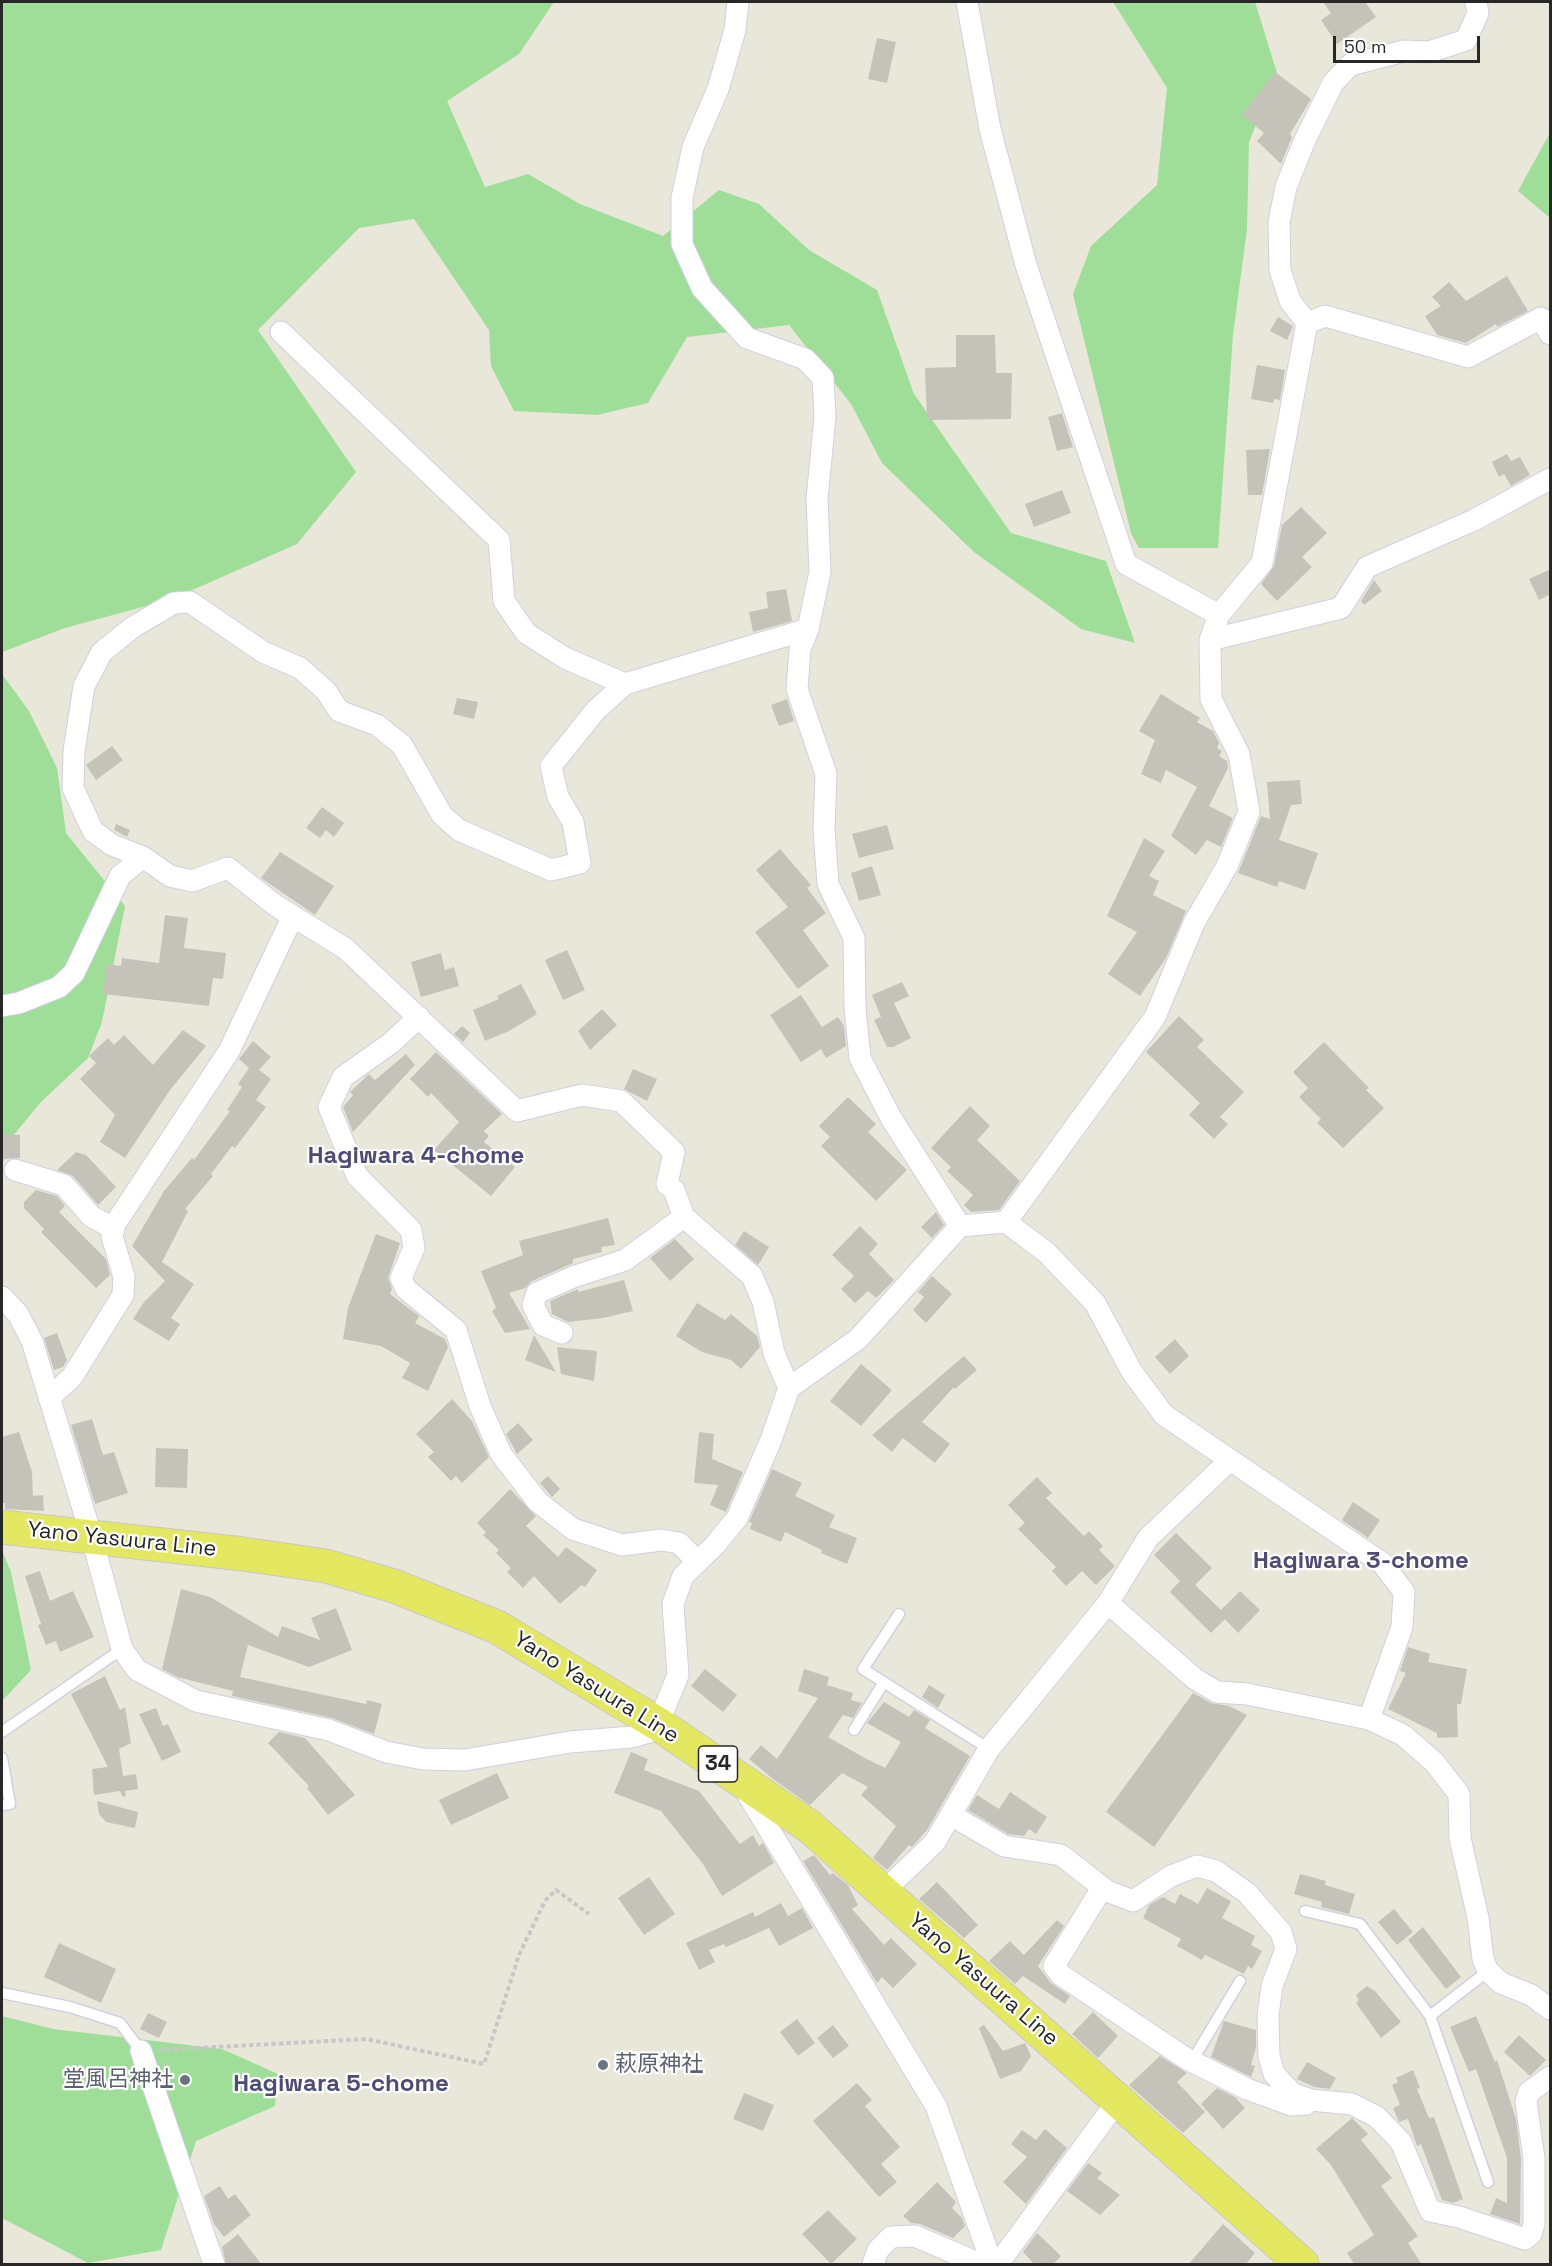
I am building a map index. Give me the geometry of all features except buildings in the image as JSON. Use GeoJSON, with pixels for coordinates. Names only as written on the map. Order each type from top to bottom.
{"type":"FeatureCollection","features":[{"type":"Feature","properties":{"kind":"main road","name":"Yano Yasuura Line"},"geometry":{"type":"LineString","coordinates":[[2,1527],[243,1554],[326,1566],[394,1586],[497,1627],[658,1724],[810,1827],[1119,2099],[1302,2265]]}},
{"type":"Feature","properties":{"kind":"street"},"geometry":{"type":"LineString","coordinates":[[738,2],[735,30],[718,89],[693,147],[681,198],[682,244],[702,288],[747,338],[805,359],[823,378],[825,417],[817,499],[820,572],[808,629],[800,649],[796,689],[826,774],[824,830],[828,884],[854,938],[855,1008],[860,1058],[891,1118],[960,1226]]}},
{"type":"Feature","properties":{"kind":"street"},"geometry":{"type":"LineString","coordinates":[[967,2],[990,129],[1026,265],[1126,564],[1219,615]]}},
{"type":"Feature","properties":{"kind":"street"},"geometry":{"type":"LineString","coordinates":[[1006,1222],[1155,1017],[1189,933],[1227,866],[1249,812],[1239,754],[1211,699],[1210,640],[1219,615],[1262,563],[1306,323],[1290,301],[1280,270],[1279,222],[1286,187],[1304,142],[1334,83],[1350,65],[1404,51],[1429,52],[1466,40],[1478,13],[1476,2]]}},
{"type":"Feature","properties":{"kind":"street"},"geometry":{"type":"LineString","coordinates":[[1306,323],[1324,316],[1468,357],[1548,321]]}},
{"type":"Feature","properties":{"kind":"street"},"geometry":{"type":"LineString","coordinates":[[281,332],[499,540],[504,602],[526,633],[565,658],[626,684]]}},
{"type":"Feature","properties":{"kind":"street"},"geometry":{"type":"LineString","coordinates":[[1210,640],[1341,608],[1367,567],[1474,520],[1551,479]]}},
{"type":"Feature","properties":{"kind":"street"},"geometry":{"type":"LineString","coordinates":[[789,1388],[774,1353],[763,1302],[752,1276],[684,1217],[674,1190],[667,1184],[674,1152],[621,1101],[582,1095],[518,1112],[346,949],[293,916],[228,868],[192,880],[170,876],[143,857],[112,845],[93,831],[73,788],[74,751],[84,686],[102,652],[133,627],[174,603],[189,602],[262,652],[300,668],[326,691],[339,711],[377,725],[402,745],[442,815],[459,830],[551,870],[580,862],[573,822],[558,797],[551,766],[596,710],[626,684],[808,629]]}},
{"type":"Feature","properties":{"kind":"street"},"geometry":{"type":"LineString","coordinates":[[2,1006],[19,1003],[59,987],[74,973],[120,876],[143,857]]}},
{"type":"Feature","properties":{"kind":"street"},"geometry":{"type":"LineString","coordinates":[[49,1398],[72,1377],[123,1295],[124,1276],[112,1236],[120,1214],[229,1051],[293,916]]}},
{"type":"Feature","properties":{"kind":"street"},"geometry":{"type":"LineString","coordinates":[[419,1017],[391,1043],[343,1077],[329,1107],[357,1176],[411,1230],[414,1248],[401,1278],[406,1289],[456,1330],[480,1406],[501,1454],[538,1502],[573,1529],[622,1545],[661,1540],[679,1543],[698,1562]]}},
{"type":"Feature","properties":{"kind":"street"},"geometry":{"type":"LineString","coordinates":[[15,1170],[64,1185],[91,1216],[114,1229]]}},
{"type":"Feature","properties":{"kind":"street"},"geometry":{"type":"LineString","coordinates":[[562,1333],[543,1325],[533,1305],[537,1293],[573,1277],[625,1260],[684,1217]]}},
{"type":"Feature","properties":{"kind":"street"},"geometry":{"type":"LineString","coordinates":[[2,1297],[18,1314],[32,1341],[92,1538],[122,1649],[136,1670],[196,1701],[329,1730],[386,1752],[423,1759],[465,1760],[570,1742],[632,1737],[649,1732],[658,1724],[678,1675],[673,1604],[683,1576],[736,1518],[754,1483],[789,1388],[858,1339],[960,1226],[1006,1222],[1046,1252],[1095,1303],[1132,1372],[1164,1415],[1382,1563],[1404,1592],[1402,1627],[1369,1719]]}},
{"type":"Feature","properties":{"kind":"street"},"geometry":{"type":"LineString","coordinates":[[883,1892],[935,1842],[989,1749],[1108,1603],[1148,1538],[1229,1461]]}},
{"type":"Feature","properties":{"kind":"street"},"geometry":{"type":"LineString","coordinates":[[1108,1603],[1195,1679],[1217,1692],[1247,1694],[1369,1719],[1403,1735],[1434,1762],[1459,1794],[1460,1838],[1478,1918],[1483,1959],[1488,1971],[1501,1983],[1531,1995],[1551,2009]]}},
{"type":"Feature","properties":{"kind":"street"},"geometry":{"type":"LineString","coordinates":[[736,1776],[936,2106],[992,2265]]}},
{"type":"Feature","properties":{"kind":"street"},"geometry":{"type":"LineString","coordinates":[[951,1815],[1004,1846],[1060,1856],[1102,1888],[1133,1901],[1172,1876],[1197,1866],[1216,1871],[1247,1893],[1281,1932],[1286,1949],[1272,1986],[1268,2015],[1269,2056],[1274,2074],[1292,2093],[1311,2100],[1352,2104],[1377,2117],[1401,2142],[1430,2211],[1459,2217],[1525,2239],[1531,2234],[1534,2224],[1534,2158],[1526,2102],[1529,2092],[1551,2077]]}},
{"type":"Feature","properties":{"kind":"street"},"geometry":{"type":"LineString","coordinates":[[1102,1888],[1054,1966],[1061,1975],[1192,2061],[1247,2089],[1291,2105],[1305,2106],[1311,2100]]}},
{"type":"Feature","properties":{"kind":"street"},"geometry":{"type":"LineString","coordinates":[[141,2051],[214,2265]]}},
{"type":"Feature","properties":{"kind":"street"},"geometry":{"type":"LineString","coordinates":[[998,2265],[1119,2099]]}},
{"type":"Feature","properties":{"kind":"street"},"geometry":{"type":"LineString","coordinates":[[873,2265],[878,2250],[891,2237],[915,2236],[980,2265]]}},
{"type":"Feature","properties":{"kind":"lane"},"geometry":{"type":"LineString","coordinates":[[899,1614],[863,1669],[989,1749]]}},
{"type":"Feature","properties":{"kind":"lane"},"geometry":{"type":"LineString","coordinates":[[2,1732],[122,1649]]}},
{"type":"Feature","properties":{"kind":"lane"},"geometry":{"type":"LineString","coordinates":[[854,1730],[884,1682]]}},
{"type":"Feature","properties":{"kind":"lane"},"geometry":{"type":"LineString","coordinates":[[2,1758],[10,1804],[2,1805]]}},
{"type":"Feature","properties":{"kind":"lane"},"geometry":{"type":"LineString","coordinates":[[1305,1911],[1360,1924],[1430,2016],[1488,2182]]}},
{"type":"Feature","properties":{"kind":"lane"},"geometry":{"type":"LineString","coordinates":[[1430,2016],[1488,1971]]}},
{"type":"Feature","properties":{"kind":"lane"},"geometry":{"type":"LineString","coordinates":[[1192,2061],[1240,1981]]}},
{"type":"Feature","properties":{"kind":"lane"},"geometry":{"type":"LineString","coordinates":[[2,1993],[70,2007],[120,2023],[141,2051]]}},
{"type":"Feature","properties":{"kind":"path"},"geometry":{"type":"LineString","coordinates":[[141,2051],[366,2039],[484,2064],[519,1955],[545,1900],[556,1890],[589,1914]]}},
{"type":"Feature","properties":{"kind":"green space"},"geometry":{"type":"Polygon","coordinates":[[[2,2],[554,2],[519,54],[447,101],[485,187],[528,174],[580,204],[663,236],[719,190],[759,204],[809,250],[877,290],[914,394],[1011,533],[1106,561],[1135,643],[1081,629],[974,552],[882,463],[851,404],[789,325],[687,337],[648,403],[597,415],[514,411],[491,366],[489,330],[414,219],[359,228],[258,330],[356,472],[297,544],[172,599],[65,628],[2,652],[2,2]]]}},
{"type":"Feature","properties":{"kind":"green space"},"geometry":{"type":"Polygon","coordinates":[[[1113,2],[1255,2],[1277,73],[1249,142],[1247,229],[1233,335],[1218,548],[1139,548],[1131,533],[1073,294],[1091,246],[1157,185],[1167,88],[1113,2]]]}},
{"type":"Feature","properties":{"kind":"green space"},"geometry":{"type":"Polygon","coordinates":[[[1550,133],[1550,218],[1518,191],[1550,133]]]}},
{"type":"Feature","properties":{"kind":"green space"},"geometry":{"type":"Polygon","coordinates":[[[2,674],[29,711],[57,768],[66,833],[125,906],[102,1022],[88,1058],[42,1101],[2,1149],[2,674]]]}},
{"type":"Feature","properties":{"kind":"green space"},"geometry":{"type":"Polygon","coordinates":[[[2,1550],[11,1572],[31,1670],[2,1701],[2,1550]]]}},
{"type":"Feature","properties":{"kind":"green space"},"geometry":{"type":"Polygon","coordinates":[[[2,2016],[53,2029],[222,2049],[278,2074],[275,2106],[196,2141],[161,2250],[88,2263],[2,2218],[2,2016]]]}},
{"type":"Feature","properties":{"kind":"place","name":"萩原神社"},"geometry":{"type":"Point","coordinates":[603,2065]}},
{"type":"Feature","properties":{"kind":"place","name":"堂風呂神社"},"geometry":{"type":"Point","coordinates":[185,2080]}},
{"type":"Feature","properties":{"kind":"district","name":"Hagiwara 4-chome"},"geometry":{"type":"Point","coordinates":[416,1156]}},
{"type":"Feature","properties":{"kind":"district","name":"Hagiwara 3-chome"},"geometry":{"type":"Point","coordinates":[1361,1561]}},
{"type":"Feature","properties":{"kind":"district","name":"Hagiwara 5-chome"},"geometry":{"type":"Point","coordinates":[341,2084]}}]}
